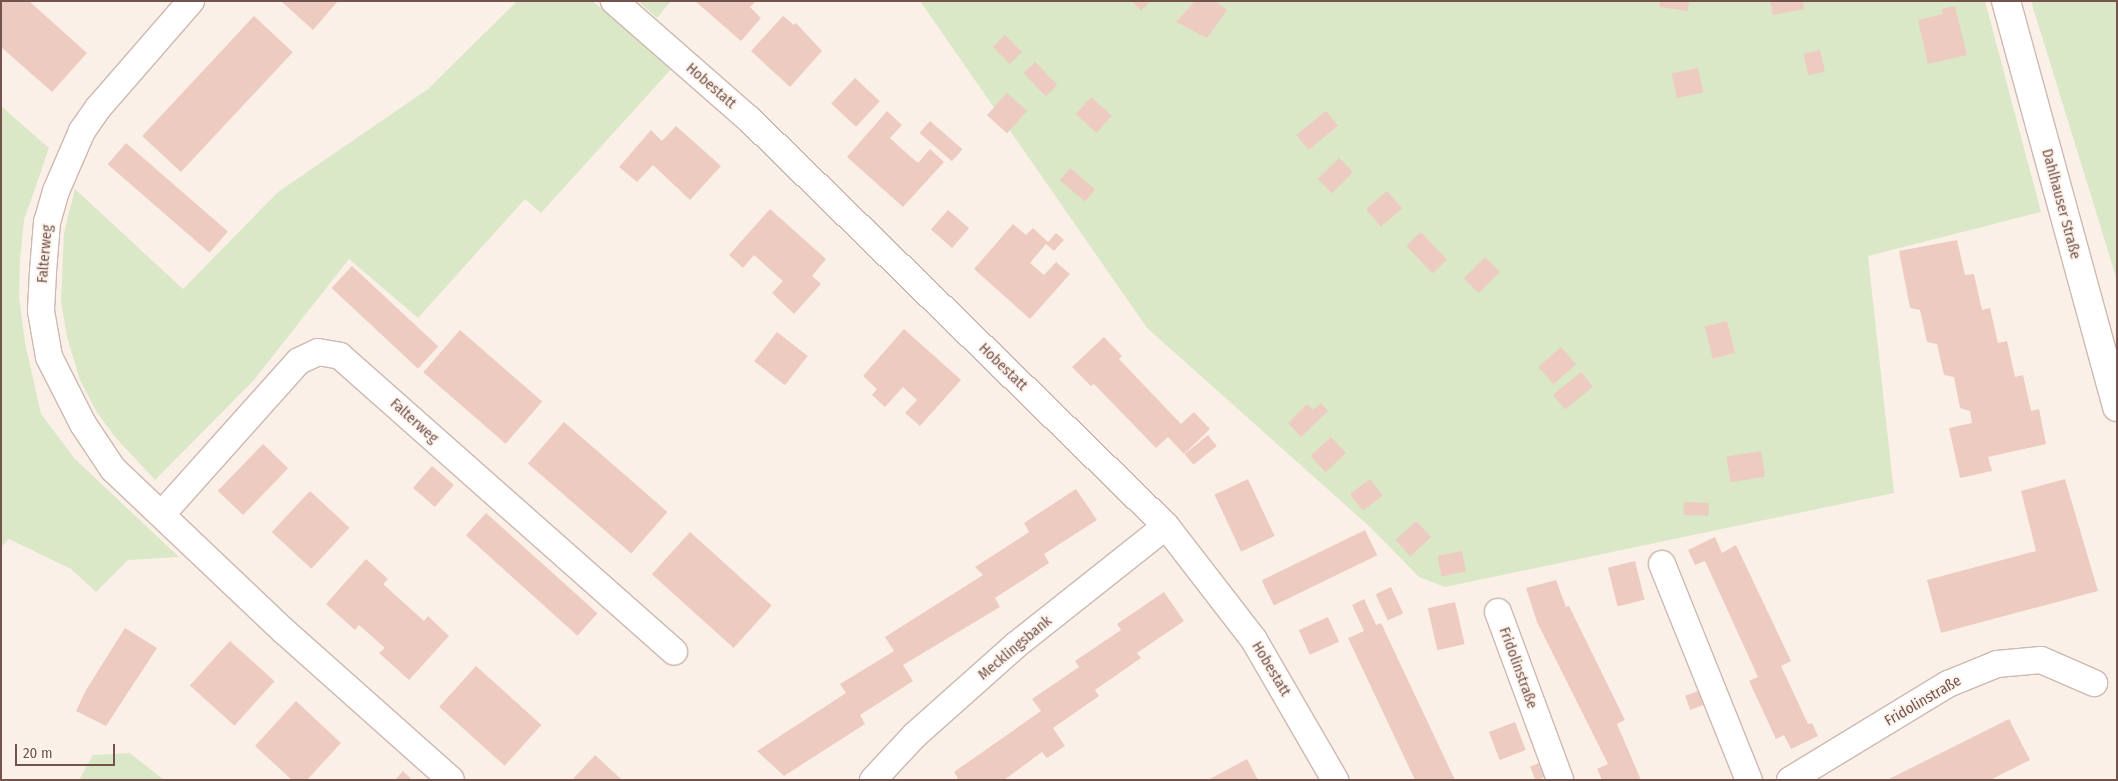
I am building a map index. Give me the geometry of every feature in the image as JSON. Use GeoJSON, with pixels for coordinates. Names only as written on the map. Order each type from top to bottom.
{"type":"FeatureCollection","features":[{"type":"Feature","properties":{"kind":"street","name":"Falterweg"},"geometry":{"type":"LineString","coordinates":[[191,1],[98,108],[82,131],[56,191],[47,222],[42,272],[41,311],[49,357],[62,388],[113,469],[285,632],[451,780]]}},
{"type":"Feature","properties":{"kind":"street","name":"Hobestatt"},"geometry":{"type":"LineString","coordinates":[[614,1],[749,119],[1166,526],[1254,640],[1335,780]]}},
{"type":"Feature","properties":{"kind":"street","name":"Dahlhauser Straße"},"geometry":{"type":"LineString","coordinates":[[2006,1],[2117,407]]}},
{"type":"Feature","properties":{"kind":"street","name":"Falterweg"},"geometry":{"type":"LineString","coordinates":[[162,514],[300,361],[318,352],[340,356],[674,652]]}},
{"type":"Feature","properties":{"kind":"street","name":"Mecklingsbank"},"geometry":{"type":"LineString","coordinates":[[874,780],[915,735],[1016,645],[1166,526]]}},
{"type":"Feature","properties":{"kind":"street"},"geometry":{"type":"LineString","coordinates":[[1662,564],[1749,780]]}},
{"type":"Feature","properties":{"kind":"street","name":"Fridolinstraße"},"geometry":{"type":"LineString","coordinates":[[1498,612],[1560,780]]}},
{"type":"Feature","properties":{"kind":"street","name":"Fridolinstraße"},"geometry":{"type":"LineString","coordinates":[[1790,780],[1948,684],[1997,664],[2040,660],[2094,683]]}},
{"type":"Feature","properties":{"kind":"green space"},"geometry":{"type":"Polygon","coordinates":[[[517,1],[592,1],[673,67],[541,213],[525,199],[418,318],[349,259],[254,380],[155,480],[115,437],[96,411],[80,380],[67,337],[61,302],[64,233],[75,189],[183,289],[278,192],[428,89],[517,1]]]}},
{"type":"Feature","properties":{"kind":"green space"},"geometry":{"type":"Polygon","coordinates":[[[638,1],[671,1],[657,18],[638,1]]]}},
{"type":"Feature","properties":{"kind":"green space"},"geometry":{"type":"Polygon","coordinates":[[[920,1],[1985,1],[2041,212],[1868,256],[1894,493],[1445,587],[1419,577],[1370,527],[1147,328],[920,1]]]}},
{"type":"Feature","properties":{"kind":"green space"},"geometry":{"type":"Polygon","coordinates":[[[2031,1],[2117,1],[2117,280],[2031,1]]]}},
{"type":"Feature","properties":{"kind":"green space"},"geometry":{"type":"Polygon","coordinates":[[[1,106],[49,148],[24,220],[20,259],[19,297],[25,342],[41,414],[75,459],[179,557],[128,560],[96,592],[71,569],[9,539],[1,547],[1,106]]]}},
{"type":"Feature","properties":{"kind":"green space"},"geometry":{"type":"Polygon","coordinates":[[[130,753],[164,780],[79,780],[93,755],[130,753]]]}},
{"type":"Feature","properties":{"kind":"building"},"geometry":{"type":"Polygon","coordinates":[[[1,1],[29,1],[87,53],[52,92],[1,47],[1,1]]]}},
{"type":"Feature","properties":{"kind":"building"},"geometry":{"type":"Polygon","coordinates":[[[281,1],[338,1],[313,30],[281,1]]]}},
{"type":"Feature","properties":{"kind":"building"},"geometry":{"type":"Polygon","coordinates":[[[695,1],[756,1],[750,7],[761,18],[741,41],[695,1]]]}},
{"type":"Feature","properties":{"kind":"building"},"geometry":{"type":"Polygon","coordinates":[[[1132,1],[1151,1],[1141,11],[1132,1]]]}},
{"type":"Feature","properties":{"kind":"building"},"geometry":{"type":"Polygon","coordinates":[[[1195,1],[1215,1],[1227,10],[1207,38],[1176,22],[1195,1]]]}},
{"type":"Feature","properties":{"kind":"building"},"geometry":{"type":"Polygon","coordinates":[[[1660,1],[1689,1],[1688,11],[1659,7],[1660,1]]]}},
{"type":"Feature","properties":{"kind":"building"},"geometry":{"type":"Polygon","coordinates":[[[1770,1],[1803,1],[1804,9],[1773,15],[1770,1]]]}},
{"type":"Feature","properties":{"kind":"building"},"geometry":{"type":"Polygon","coordinates":[[[1955,6],[1967,55],[1928,64],[1918,20],[1943,14],[1941,9],[1955,6]]]}},
{"type":"Feature","properties":{"kind":"building"},"geometry":{"type":"Polygon","coordinates":[[[254,16],[293,52],[181,172],[142,136],[254,16]]]}},
{"type":"Feature","properties":{"kind":"building"},"geometry":{"type":"Polygon","coordinates":[[[783,16],[794,25],[796,23],[822,51],[790,87],[751,51],[783,16]]]}},
{"type":"Feature","properties":{"kind":"building"},"geometry":{"type":"Polygon","coordinates":[[[1005,35],[1022,52],[1010,64],[993,47],[1005,35]]]}},
{"type":"Feature","properties":{"kind":"building"},"geometry":{"type":"Polygon","coordinates":[[[1820,50],[1825,71],[1808,75],[1803,54],[1820,50]]]}},
{"type":"Feature","properties":{"kind":"building"},"geometry":{"type":"Polygon","coordinates":[[[1035,62],[1057,85],[1046,96],[1023,73],[1035,62]]]}},
{"type":"Feature","properties":{"kind":"building"},"geometry":{"type":"Polygon","coordinates":[[[1698,68],[1703,92],[1677,98],[1672,74],[1698,68]]]}},
{"type":"Feature","properties":{"kind":"building"},"geometry":{"type":"Polygon","coordinates":[[[855,78],[880,101],[856,127],[831,104],[855,78]]]}},
{"type":"Feature","properties":{"kind":"building"},"geometry":{"type":"Polygon","coordinates":[[[1007,93],[1027,111],[1007,133],[987,115],[1007,93]]]}},
{"type":"Feature","properties":{"kind":"building"},"geometry":{"type":"Polygon","coordinates":[[[1091,97],[1112,116],[1096,133],[1076,114],[1091,97]]]}},
{"type":"Feature","properties":{"kind":"building"},"geometry":{"type":"Polygon","coordinates":[[[887,111],[902,125],[890,138],[903,150],[918,163],[930,149],[944,162],[903,207],[847,157],[887,111]]]}},
{"type":"Feature","properties":{"kind":"building"},"geometry":{"type":"Polygon","coordinates":[[[1326,111],[1338,126],[1308,150],[1296,135],[1326,111]]]}},
{"type":"Feature","properties":{"kind":"building"},"geometry":{"type":"Polygon","coordinates":[[[930,121],[962,149],[952,161],[920,133],[930,121]]]}},
{"type":"Feature","properties":{"kind":"building"},"geometry":{"type":"Polygon","coordinates":[[[676,126],[721,166],[690,200],[653,165],[637,182],[619,167],[651,130],[662,141],[676,126]]]}},
{"type":"Feature","properties":{"kind":"building"},"geometry":{"type":"Polygon","coordinates":[[[126,143],[228,232],[210,253],[108,164],[126,143]]]}},
{"type":"Feature","properties":{"kind":"building"},"geometry":{"type":"Polygon","coordinates":[[[1339,158],[1353,172],[1332,193],[1318,179],[1339,158]]]}},
{"type":"Feature","properties":{"kind":"building"},"geometry":{"type":"Polygon","coordinates":[[[1070,168],[1095,189],[1085,201],[1060,180],[1070,168]]]}},
{"type":"Feature","properties":{"kind":"building"},"geometry":{"type":"Polygon","coordinates":[[[1387,191],[1402,208],[1381,227],[1366,209],[1387,191]]]}},
{"type":"Feature","properties":{"kind":"building"},"geometry":{"type":"Polygon","coordinates":[[[770,209],[826,259],[812,276],[821,284],[794,314],[772,293],[783,281],[754,255],[743,268],[729,255],[770,209]]]}},
{"type":"Feature","properties":{"kind":"building"},"geometry":{"type":"Polygon","coordinates":[[[948,210],[969,228],[952,248],[931,230],[948,210]]]}},
{"type":"Feature","properties":{"kind":"building"},"geometry":{"type":"Polygon","coordinates":[[[1013,224],[1026,235],[1033,228],[1048,242],[1056,233],[1064,240],[1054,251],[1046,244],[1030,263],[1044,275],[1056,262],[1070,274],[1030,319],[974,269],[1013,224]]]}},
{"type":"Feature","properties":{"kind":"building"},"geometry":{"type":"Polygon","coordinates":[[[1421,232],[1447,260],[1432,273],[1406,246],[1421,232]]]}},
{"type":"Feature","properties":{"kind":"building"},"geometry":{"type":"Polygon","coordinates":[[[1957,240],[1965,275],[1974,274],[1982,310],[1990,308],[1998,343],[2007,341],[2015,377],[2023,375],[2031,411],[2039,409],[2046,444],[1988,457],[1992,471],[1960,478],[1949,428],[1972,423],[1970,411],[1960,408],[1954,377],[1944,375],[1937,344],[1927,342],[1920,310],[1910,308],[1899,251],[1957,240]]]}},
{"type":"Feature","properties":{"kind":"building"},"geometry":{"type":"Polygon","coordinates":[[[1485,257],[1500,272],[1479,293],[1464,278],[1485,257]]]}},
{"type":"Feature","properties":{"kind":"building"},"geometry":{"type":"Polygon","coordinates":[[[352,266],[438,346],[418,368],[332,288],[352,266]]]}},
{"type":"Feature","properties":{"kind":"building"},"geometry":{"type":"Polygon","coordinates":[[[1727,321],[1735,353],[1713,359],[1705,327],[1727,321]]]}},
{"type":"Feature","properties":{"kind":"building"},"geometry":{"type":"Polygon","coordinates":[[[904,329],[961,380],[920,426],[905,413],[917,400],[903,387],[885,407],[872,395],[877,389],[863,376],[904,329]]]}},
{"type":"Feature","properties":{"kind":"building"},"geometry":{"type":"Polygon","coordinates":[[[460,330],[542,402],[506,444],[423,372],[460,330]]]}},
{"type":"Feature","properties":{"kind":"building"},"geometry":{"type":"Polygon","coordinates":[[[777,332],[808,356],[785,385],[754,361],[777,332]]]}},
{"type":"Feature","properties":{"kind":"building"},"geometry":{"type":"Polygon","coordinates":[[[1104,337],[1122,356],[1119,359],[1181,424],[1194,412],[1210,429],[1184,454],[1168,437],[1156,448],[1094,384],[1091,386],[1072,367],[1104,337]]]}},
{"type":"Feature","properties":{"kind":"building"},"geometry":{"type":"Polygon","coordinates":[[[1561,347],[1576,364],[1553,384],[1538,367],[1561,347]]]}},
{"type":"Feature","properties":{"kind":"building"},"geometry":{"type":"Polygon","coordinates":[[[1581,372],[1593,387],[1565,409],[1553,395],[1581,372]]]}},
{"type":"Feature","properties":{"kind":"building"},"geometry":{"type":"Polygon","coordinates":[[[1321,403],[1328,411],[1301,437],[1288,423],[1307,404],[1313,410],[1321,403]]]}},
{"type":"Feature","properties":{"kind":"building"},"geometry":{"type":"Polygon","coordinates":[[[564,422],[667,512],[631,553],[528,464],[564,422]]]}},
{"type":"Feature","properties":{"kind":"building"},"geometry":{"type":"Polygon","coordinates":[[[1208,435],[1217,446],[1193,465],[1185,454],[1208,435]]]}},
{"type":"Feature","properties":{"kind":"building"},"geometry":{"type":"Polygon","coordinates":[[[1331,437],[1346,453],[1326,472],[1311,456],[1331,437]]]}},
{"type":"Feature","properties":{"kind":"building"},"geometry":{"type":"Polygon","coordinates":[[[263,444],[288,468],[243,515],[218,491],[263,444]]]}},
{"type":"Feature","properties":{"kind":"building"},"geometry":{"type":"Polygon","coordinates":[[[1761,451],[1765,477],[1730,482],[1726,456],[1761,451]]]}},
{"type":"Feature","properties":{"kind":"building"},"geometry":{"type":"Polygon","coordinates":[[[432,466],[454,485],[435,507],[413,488],[432,466]]]}},
{"type":"Feature","properties":{"kind":"building"},"geometry":{"type":"Polygon","coordinates":[[[1248,479],[1275,536],[1241,552],[1214,495],[1248,479]]]}},
{"type":"Feature","properties":{"kind":"building"},"geometry":{"type":"Polygon","coordinates":[[[1370,479],[1383,496],[1363,511],[1350,494],[1370,479]]]}},
{"type":"Feature","properties":{"kind":"building"},"geometry":{"type":"Polygon","coordinates":[[[2065,479],[2098,591],[1941,633],[1927,580],[2036,551],[2021,491],[2065,479]]]}},
{"type":"Feature","properties":{"kind":"building"},"geometry":{"type":"Polygon","coordinates":[[[1076,489],[1097,520],[1044,554],[1049,563],[995,598],[1000,607],[903,665],[913,681],[860,715],[865,724],[784,776],[757,751],[846,693],[840,684],[894,651],[885,637],[983,575],[975,567],[1029,532],[1032,537],[1024,523],[1076,489]]]}},
{"type":"Feature","properties":{"kind":"building"},"geometry":{"type":"Polygon","coordinates":[[[310,491],[349,528],[311,569],[272,532],[310,491]]]}},
{"type":"Feature","properties":{"kind":"building"},"geometry":{"type":"Polygon","coordinates":[[[1684,502],[1709,503],[1709,516],[1684,515],[1684,502]]]}},
{"type":"Feature","properties":{"kind":"building"},"geometry":{"type":"Polygon","coordinates":[[[486,513],[597,613],[577,636],[466,535],[486,513]]]}},
{"type":"Feature","properties":{"kind":"building"},"geometry":{"type":"Polygon","coordinates":[[[1416,521],[1431,537],[1411,556],[1396,540],[1416,521]]]}},
{"type":"Feature","properties":{"kind":"building"},"geometry":{"type":"Polygon","coordinates":[[[1365,530],[1377,555],[1274,606],[1262,580],[1365,530]]]}},
{"type":"Feature","properties":{"kind":"building"},"geometry":{"type":"Polygon","coordinates":[[[690,532],[772,606],[734,648],[652,574],[690,532]]]}},
{"type":"Feature","properties":{"kind":"building"},"geometry":{"type":"Polygon","coordinates":[[[1715,537],[1722,553],[1736,545],[1791,661],[1781,666],[1808,724],[1812,723],[1818,736],[1791,749],[1784,735],[1776,739],[1749,681],[1758,677],[1705,561],[1695,565],[1688,550],[1715,537]]]}},
{"type":"Feature","properties":{"kind":"building"},"geometry":{"type":"Polygon","coordinates":[[[1462,551],[1466,572],[1441,576],[1437,556],[1462,551]]]}},
{"type":"Feature","properties":{"kind":"building"},"geometry":{"type":"Polygon","coordinates":[[[366,559],[388,579],[383,584],[424,621],[428,616],[449,636],[409,680],[379,653],[385,648],[359,625],[355,630],[326,604],[366,559]]]}},
{"type":"Feature","properties":{"kind":"building"},"geometry":{"type":"Polygon","coordinates":[[[1635,561],[1645,600],[1618,607],[1608,568],[1635,561]]]}},
{"type":"Feature","properties":{"kind":"building"},"geometry":{"type":"Polygon","coordinates":[[[1556,580],[1566,607],[1569,606],[1625,720],[1617,724],[1641,780],[1602,780],[1597,769],[1608,764],[1537,622],[1526,588],[1556,580]]]}},
{"type":"Feature","properties":{"kind":"building"},"geometry":{"type":"Polygon","coordinates":[[[1391,587],[1403,613],[1388,620],[1376,594],[1391,587]]]}},
{"type":"Feature","properties":{"kind":"building"},"geometry":{"type":"Polygon","coordinates":[[[1164,592],[1184,621],[1137,653],[1141,658],[1095,690],[1099,696],[1053,728],[1065,746],[1047,758],[1042,752],[1004,780],[955,780],[958,778],[954,772],[1041,711],[1032,699],[1079,667],[1075,661],[1121,630],[1117,624],[1164,592]]]}},
{"type":"Feature","properties":{"kind":"building"},"geometry":{"type":"Polygon","coordinates":[[[1364,599],[1376,625],[1381,623],[1455,780],[1415,780],[1348,638],[1364,631],[1352,605],[1364,599]]]}},
{"type":"Feature","properties":{"kind":"building"},"geometry":{"type":"Polygon","coordinates":[[[1455,602],[1465,644],[1437,650],[1428,608],[1455,602]]]}},
{"type":"Feature","properties":{"kind":"building"},"geometry":{"type":"Polygon","coordinates":[[[1328,617],[1339,642],[1310,655],[1299,630],[1328,617]]]}},
{"type":"Feature","properties":{"kind":"building"},"geometry":{"type":"Polygon","coordinates":[[[125,628],[157,648],[106,726],[76,711],[86,690],[125,628]]]}},
{"type":"Feature","properties":{"kind":"building"},"geometry":{"type":"Polygon","coordinates":[[[230,641],[275,681],[234,726],[190,686],[230,641]]]}},
{"type":"Feature","properties":{"kind":"building"},"geometry":{"type":"Polygon","coordinates":[[[476,666],[541,725],[505,766],[439,707],[476,666]]]}},
{"type":"Feature","properties":{"kind":"building"},"geometry":{"type":"Polygon","coordinates":[[[1701,690],[1706,704],[1690,710],[1685,696],[1701,690]]]}},
{"type":"Feature","properties":{"kind":"building"},"geometry":{"type":"Polygon","coordinates":[[[296,701],[341,743],[307,780],[292,780],[255,746],[296,701]]]}},
{"type":"Feature","properties":{"kind":"building"},"geometry":{"type":"Polygon","coordinates":[[[2009,719],[2030,760],[1990,780],[1887,780],[2009,719]]]}},
{"type":"Feature","properties":{"kind":"building"},"geometry":{"type":"Polygon","coordinates":[[[1515,722],[1526,750],[1500,760],[1489,732],[1515,722]]]}},
{"type":"Feature","properties":{"kind":"building"},"geometry":{"type":"Polygon","coordinates":[[[595,755],[622,780],[572,780],[595,755]]]}},
{"type":"Feature","properties":{"kind":"building"},"geometry":{"type":"Polygon","coordinates":[[[1247,759],[1258,780],[1208,780],[1247,759]]]}},
{"type":"Feature","properties":{"kind":"building"},"geometry":{"type":"Polygon","coordinates":[[[1541,762],[1547,776],[1536,780],[1530,767],[1541,762]]]}},
{"type":"Feature","properties":{"kind":"building"},"geometry":{"type":"Polygon","coordinates":[[[403,771],[412,780],[395,780],[403,771]]]}}]}
